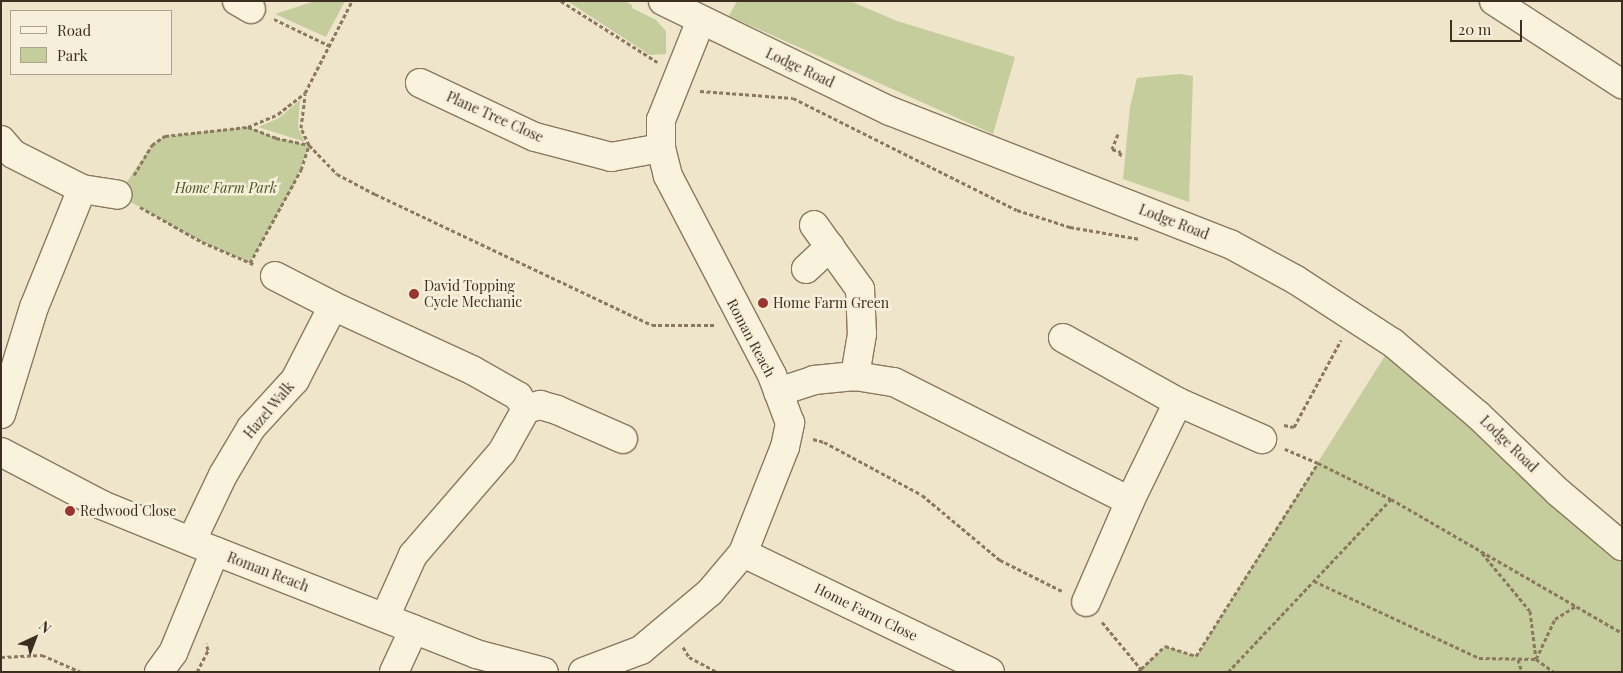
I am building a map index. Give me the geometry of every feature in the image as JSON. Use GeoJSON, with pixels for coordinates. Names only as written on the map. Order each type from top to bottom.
{"type":"FeatureCollection","features":[{"type":"Feature","properties":{"kind":"street","name":"Lodge Road"},"geometry":{"type":"LineString","coordinates":[[663,1],[899,114],[1230,244],[1393,343],[1463,402],[1558,492],[1622,546]]}},
{"type":"Feature","properties":{"kind":"street"},"geometry":{"type":"LineString","coordinates":[[1494,1],[1622,84]]}},
{"type":"Feature","properties":{"kind":"street","name":"Roman Reach"},"geometry":{"type":"LineString","coordinates":[[583,672],[641,650],[683,618],[710,592],[743,553],[788,434],[790,424],[772,375],[740,320],[668,176],[661,148],[661,120],[678,72],[701,20]]}},
{"type":"Feature","properties":{"kind":"street","name":"Plane Tree Close"},"geometry":{"type":"LineString","coordinates":[[420,83],[535,137],[611,157],[661,148]]}},
{"type":"Feature","properties":{"kind":"street"},"geometry":{"type":"LineString","coordinates":[[1,140],[13,154],[82,189],[118,195]]}},
{"type":"Feature","properties":{"kind":"street"},"geometry":{"type":"LineString","coordinates":[[1,414],[34,307],[82,189]]}},
{"type":"Feature","properties":{"kind":"street"},"geometry":{"type":"LineString","coordinates":[[814,225],[860,290],[862,334],[855,376]]}},
{"type":"Feature","properties":{"kind":"street"},"geometry":{"type":"LineString","coordinates":[[806,269],[830,247]]}},
{"type":"Feature","properties":{"kind":"street"},"geometry":{"type":"LineString","coordinates":[[275,276],[333,306],[472,370],[518,396],[526,409]]}},
{"type":"Feature","properties":{"kind":"street","name":"Hazel Walk"},"geometry":{"type":"LineString","coordinates":[[159,672],[173,653],[223,475],[251,428],[295,380],[333,306]]}},
{"type":"Feature","properties":{"kind":"street"},"geometry":{"type":"LineString","coordinates":[[1063,338],[1178,402],[1262,439]]}},
{"type":"Feature","properties":{"kind":"street"},"geometry":{"type":"LineString","coordinates":[[778,392],[814,380],[855,376],[894,382],[1130,500]]}},
{"type":"Feature","properties":{"kind":"street"},"geometry":{"type":"LineString","coordinates":[[1086,602],[1130,500],[1178,402]]}},
{"type":"Feature","properties":{"kind":"street"},"geometry":{"type":"LineString","coordinates":[[385,617],[413,555],[502,452],[526,409],[540,405],[557,410],[623,439]]}},
{"type":"Feature","properties":{"kind":"street","name":"Roman Reach"},"geometry":{"type":"LineString","coordinates":[[1,452],[102,505],[203,546],[476,654],[544,672]]}},
{"type":"Feature","properties":{"kind":"street","name":"Home Farm Close"},"geometry":{"type":"LineString","coordinates":[[743,553],[990,672]]}},
{"type":"Feature","properties":{"kind":"street"},"geometry":{"type":"LineString","coordinates":[[394,672],[414,629]]}},
{"type":"Feature","properties":{"kind":"path"},"geometry":{"type":"LineString","coordinates":[[352,1],[305,93],[301,128],[309,145],[338,174],[375,194],[652,325],[713,326],[740,320]]}},
{"type":"Feature","properties":{"kind":"path"},"geometry":{"type":"LineString","coordinates":[[561,1],[644,56],[678,72],[692,91],[793,98],[804,102],[863,135],[1017,210],[1070,227],[1149,240]]}},
{"type":"Feature","properties":{"kind":"path"},"geometry":{"type":"LineString","coordinates":[[244,5],[330,46]]}},
{"type":"Feature","properties":{"kind":"path"},"geometry":{"type":"LineString","coordinates":[[275,276],[202,242],[118,195],[152,145],[165,136],[248,127],[278,114],[305,93]]}},
{"type":"Feature","properties":{"kind":"path"},"geometry":{"type":"LineString","coordinates":[[248,127],[276,138],[309,145]]}},
{"type":"Feature","properties":{"kind":"path"},"geometry":{"type":"LineString","coordinates":[[1118,134],[1112,149],[1121,152],[1119,158]]}},
{"type":"Feature","properties":{"kind":"path"},"geometry":{"type":"LineString","coordinates":[[250,263],[294,185],[309,145]]}},
{"type":"Feature","properties":{"kind":"path"},"geometry":{"type":"LineString","coordinates":[[1294,426],[1354,318]]}},
{"type":"Feature","properties":{"kind":"path"},"geometry":{"type":"LineString","coordinates":[[788,434],[824,442],[922,495],[1000,560],[1086,602],[1140,670],[1165,646],[1196,656],[1318,463]]}},
{"type":"Feature","properties":{"kind":"path"},"geometry":{"type":"LineString","coordinates":[[1262,439],[1391,498],[1622,632]]}},
{"type":"Feature","properties":{"kind":"path"},"geometry":{"type":"LineString","coordinates":[[1228,672],[1391,498]]}},
{"type":"Feature","properties":{"kind":"path"},"geometry":{"type":"LineString","coordinates":[[1480,551],[1530,611],[1536,659]]}},
{"type":"Feature","properties":{"kind":"path"},"geometry":{"type":"LineString","coordinates":[[1314,581],[1479,658],[1536,659],[1554,672]]}},
{"type":"Feature","properties":{"kind":"path"},"geometry":{"type":"LineString","coordinates":[[1536,659],[1555,619],[1577,605]]}},
{"type":"Feature","properties":{"kind":"path"},"geometry":{"type":"LineString","coordinates":[[683,618],[679,639],[688,657],[717,672]]}},
{"type":"Feature","properties":{"kind":"path"},"geometry":{"type":"LineString","coordinates":[[1,657],[42,655],[81,672]]}},
{"type":"Feature","properties":{"kind":"path"},"geometry":{"type":"LineString","coordinates":[[1518,659],[1522,672]]}},
{"type":"Feature","properties":{"kind":"green space"},"geometry":{"type":"Polygon","coordinates":[[[315,1],[345,1],[326,37],[275,14],[315,1]]]}},
{"type":"Feature","properties":{"kind":"green space"},"geometry":{"type":"Polygon","coordinates":[[[567,1],[625,1],[632,5],[632,8],[656,20],[666,31],[666,54],[650,55],[567,1]]]}},
{"type":"Feature","properties":{"kind":"green space"},"geometry":{"type":"Polygon","coordinates":[[[737,1],[850,1],[897,21],[1015,57],[993,134],[729,16],[737,1]]]}},
{"type":"Feature","properties":{"kind":"green space"},"geometry":{"type":"Polygon","coordinates":[[[1180,74],[1193,76],[1189,202],[1123,179],[1130,107],[1137,78],[1180,74]]]}},
{"type":"Feature","properties":{"kind":"green space"},"geometry":{"type":"Polygon","coordinates":[[[300,100],[298,128],[305,142],[258,127],[279,118],[300,100]]]}},
{"type":"Feature","properties":{"kind":"green space","name":"Home Farm Park"},"geometry":{"type":"Polygon","coordinates":[[[248,127],[276,138],[309,145],[294,185],[250,263],[202,242],[118,195],[152,145],[165,136],[248,127]]]}},
{"type":"Feature","properties":{"kind":"green space"},"geometry":{"type":"Polygon","coordinates":[[[1393,343],[1622,546],[1622,672],[1138,672],[1165,646],[1196,656],[1393,343]]]}},
{"type":"Feature","properties":{"kind":"place","name":"David Topping Cycle Mechanic"},"geometry":{"type":"Point","coordinates":[414,294]}},
{"type":"Feature","properties":{"kind":"place","name":"Home Farm Green"},"geometry":{"type":"Point","coordinates":[763,303]}},
{"type":"Feature","properties":{"kind":"place","name":"Redwood Close"},"geometry":{"type":"Point","coordinates":[70,511]}}]}
